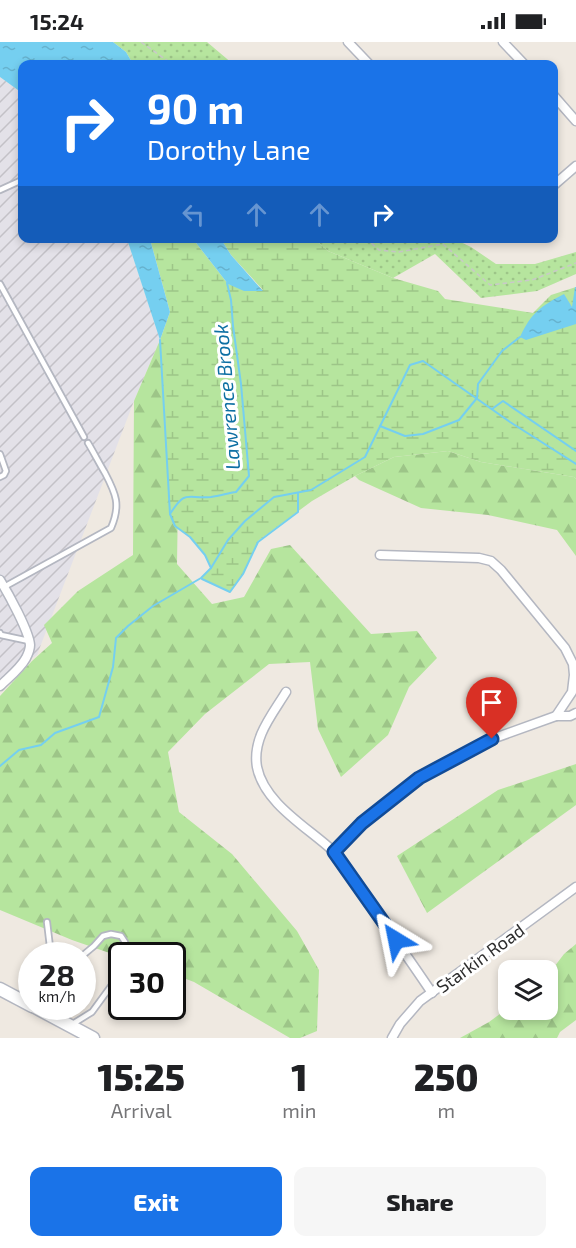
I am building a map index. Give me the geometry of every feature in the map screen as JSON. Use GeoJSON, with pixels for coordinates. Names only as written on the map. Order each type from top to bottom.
{"type":"FeatureCollection","features":[{"type":"Feature","properties":{"kind":"street"},"geometry":{"type":"LineString","coordinates":[[348,42],[365,60]]}},
{"type":"Feature","properties":{"kind":"street"},"geometry":{"type":"LineString","coordinates":[[503,42],[520,60]]}},
{"type":"Feature","properties":{"kind":"street"},"geometry":{"type":"LineString","coordinates":[[558,100],[576,120]]}},
{"type":"Feature","properties":{"kind":"street"},"geometry":{"type":"LineString","coordinates":[[558,182],[576,166]]}},
{"type":"Feature","properties":{"kind":"street"},"geometry":{"type":"LineString","coordinates":[[380,555],[479,558],[491,561],[501,570],[565,648],[575,664],[572,692],[555,716]]}},
{"type":"Feature","properties":{"kind":"street"},"geometry":{"type":"LineString","coordinates":[[0,686],[26,658],[30,648],[29,641],[2,583]]}},
{"type":"Feature","properties":{"kind":"street"},"geometry":{"type":"LineString","coordinates":[[286,692],[263,728],[256,747],[257,766],[263,783],[290,815],[334,852],[432,993]]}},
{"type":"Feature","properties":{"kind":"street"},"geometry":{"type":"LineString","coordinates":[[334,852],[362,823],[419,778],[492,739],[555,716],[570,716],[576,713]]}},
{"type":"Feature","properties":{"kind":"street","name":"Starkin Road"},"geometry":{"type":"LineString","coordinates":[[392,1038],[400,1024],[420,1001],[576,887]]}},
{"type":"Feature","properties":{"kind":"street"},"geometry":{"type":"LineString","coordinates":[[0,989],[18,998]]}},
{"type":"Feature","properties":{"kind":"street"},"geometry":{"type":"LineString","coordinates":[[61,1020],[93,1038]]}},
{"type":"Feature","properties":{"kind":"lane"},"geometry":{"type":"LineString","coordinates":[[0,190],[18,182]]}},
{"type":"Feature","properties":{"kind":"lane"},"geometry":{"type":"LineString","coordinates":[[0,284],[84,437]]}},
{"type":"Feature","properties":{"kind":"lane"},"geometry":{"type":"LineString","coordinates":[[2,583],[111,528],[117,503],[115,492],[88,443]]}},
{"type":"Feature","properties":{"kind":"lane"},"geometry":{"type":"LineString","coordinates":[[0,454],[6,471],[0,477]]}},
{"type":"Feature","properties":{"kind":"lane"},"geometry":{"type":"LineString","coordinates":[[0,633],[29,641]]}},
{"type":"Feature","properties":{"kind":"lane"},"geometry":{"type":"LineString","coordinates":[[47,922],[49,942]]}},
{"type":"Feature","properties":{"kind":"lane"},"geometry":{"type":"LineString","coordinates":[[96,944],[103,936],[111,934],[121,936],[125,942]]}},
{"type":"Feature","properties":{"kind":"lane"},"geometry":{"type":"LineString","coordinates":[[70,1026],[92,1012],[108,990]]}},
{"type":"Feature","properties":{"kind":"path"},"geometry":{"type":"LineString","coordinates":[[141,42],[166,60]]}},
{"type":"Feature","properties":{"kind":"path"},"geometry":{"type":"LineString","coordinates":[[371,243],[379,250],[399,252],[443,244],[490,285],[532,280],[576,263]]}},
{"type":"Feature","properties":{"kind":"shaded area"},"geometry":{"type":"Polygon","coordinates":[[[0,77],[18,90],[18,243],[128,243],[160,340],[134,401],[37,655],[25,662],[0,689],[0,77]]]}},
{"type":"Feature","properties":{"kind":"green space"},"geometry":{"type":"Polygon","coordinates":[[[113,42],[207,42],[228,60],[131,60],[126,52],[113,42]]]}},
{"type":"Feature","properties":{"kind":"green space"},"geometry":{"type":"Polygon","coordinates":[[[151,243],[196,243],[228,284],[263,290],[231,255],[224,243],[319,243],[328,251],[393,278],[438,291],[445,299],[533,313],[551,295],[576,287],[576,479],[481,462],[448,451],[394,457],[312,501],[258,541],[243,574],[230,592],[201,578],[211,568],[205,555],[190,537],[175,526],[170,514],[160,340],[170,312],[151,243]]]}},
{"type":"Feature","properties":{"kind":"green space"},"geometry":{"type":"Polygon","coordinates":[[[319,243],[462,243],[496,264],[535,264],[576,252],[576,274],[537,291],[481,298],[435,254],[393,278],[328,251],[319,243]]]}},
{"type":"Feature","properties":{"kind":"green space"},"geometry":{"type":"Polygon","coordinates":[[[160,340],[178,501],[177,564],[212,604],[244,597],[271,549],[290,545],[371,634],[417,631],[437,658],[409,687],[388,735],[341,777],[318,729],[310,662],[269,664],[205,714],[168,752],[179,812],[232,854],[297,931],[319,970],[317,1031],[300,1038],[290,1038],[186,979],[186,942],[108,942],[108,952],[96,948],[96,942],[78,942],[0,910],[0,696],[52,643],[44,625],[78,591],[133,555],[134,401],[160,340]]]}},
{"type":"Feature","properties":{"kind":"green space"},"geometry":{"type":"Polygon","coordinates":[[[448,451],[481,462],[574,477],[576,479],[576,556],[557,530],[488,515],[421,508],[359,480],[355,476],[394,457],[448,451]]]}},
{"type":"Feature","properties":{"kind":"green space"},"geometry":{"type":"Polygon","coordinates":[[[576,764],[576,805],[427,913],[397,856],[498,790],[576,764]]]}},
{"type":"Feature","properties":{"kind":"green space"},"geometry":{"type":"Polygon","coordinates":[[[576,944],[576,1020],[560,1032],[557,1038],[460,1038],[498,1015],[498,1020],[558,1020],[558,962],[576,944]]]}},
{"type":"Feature","properties":{"kind":"water"},"geometry":{"type":"Polygon","coordinates":[[[0,42],[113,42],[126,52],[131,60],[18,60],[18,90],[0,77],[0,42]]]}},
{"type":"Feature","properties":{"kind":"water"},"geometry":{"type":"Polygon","coordinates":[[[128,243],[151,243],[170,312],[160,340],[128,243]]]}},
{"type":"Feature","properties":{"kind":"water"},"geometry":{"type":"Polygon","coordinates":[[[196,243],[224,243],[231,255],[263,291],[244,291],[228,284],[196,243]]]}},
{"type":"Feature","properties":{"kind":"water"},"geometry":{"type":"Polygon","coordinates":[[[575,287],[576,324],[526,340],[520,337],[533,316],[556,298],[564,294],[572,307],[575,287]]]}},
{"type":"Feature","properties":{"kind":"waterway","name":"Lawrence Brook"},"geometry":{"type":"LineString","coordinates":[[0,766],[19,750],[41,745],[55,733],[99,717],[113,667],[116,638],[153,606],[201,578],[211,568],[205,555],[190,537],[175,526],[170,514],[183,498],[211,497],[236,492],[249,476],[241,384],[227,283]]}},
{"type":"Feature","properties":{"kind":"waterway"},"geometry":{"type":"LineString","coordinates":[[380,426],[405,436],[423,434],[459,420],[477,398],[478,384],[502,351],[520,337]]}},
{"type":"Feature","properties":{"kind":"waterway"},"geometry":{"type":"LineString","coordinates":[[160,340],[170,514]]}},
{"type":"Feature","properties":{"kind":"waterway"},"geometry":{"type":"LineString","coordinates":[[211,568],[228,540],[245,521],[274,497],[311,490],[365,457],[410,365],[423,361],[510,422],[576,464]]}},
{"type":"Feature","properties":{"kind":"waterway"},"geometry":{"type":"LineString","coordinates":[[492,409],[503,401],[576,451]]}},
{"type":"Feature","properties":{"kind":"waterway"},"geometry":{"type":"LineString","coordinates":[[202,579],[230,592],[243,574],[258,542],[298,512],[298,493]]}},
{"type":"Feature","properties":{"kind":"route"},"geometry":{"type":"LineString","coordinates":[[396,940],[334,852],[362,823],[419,778],[492,739]]}}]}
